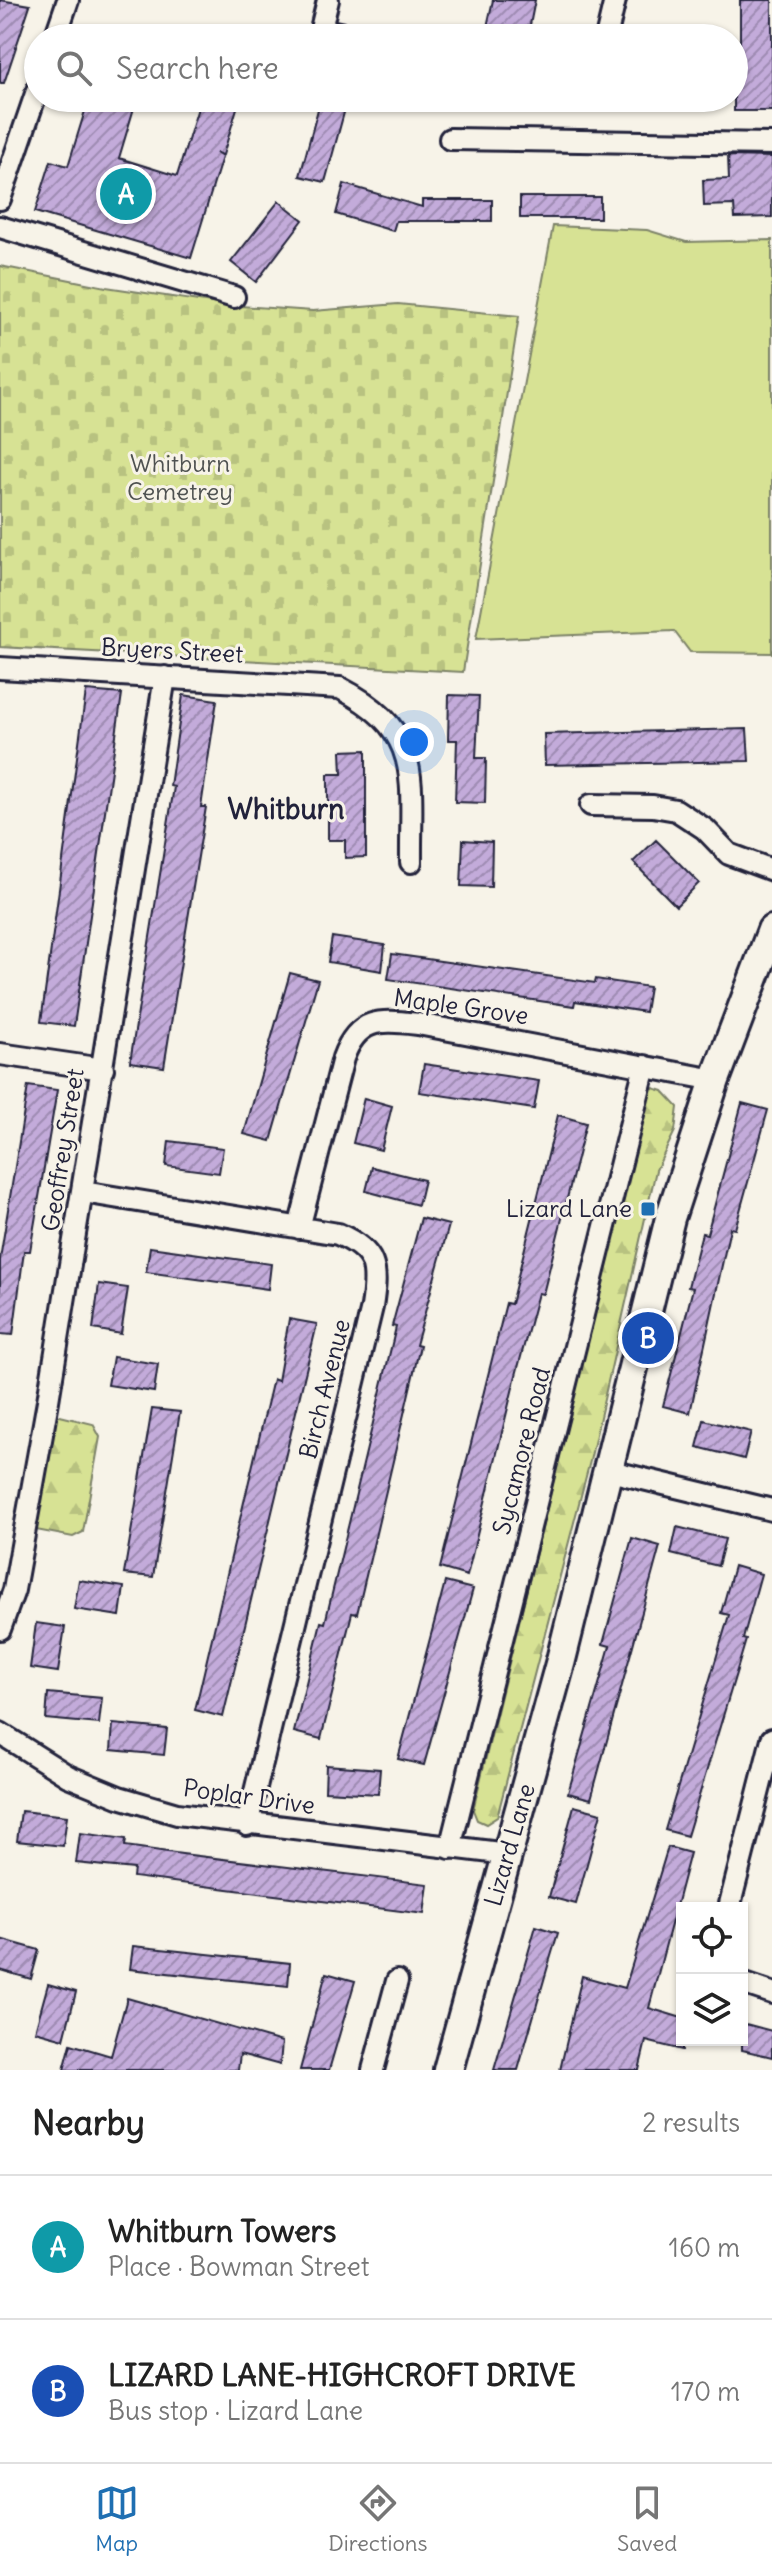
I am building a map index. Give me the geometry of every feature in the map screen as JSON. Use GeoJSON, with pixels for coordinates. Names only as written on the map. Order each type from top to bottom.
{"type":"FeatureCollection","features":[{"type":"Feature","properties":{"kind":"street"},"geometry":{"type":"LineString","coordinates":[[60,24],[68,0]]}},
{"type":"Feature","properties":{"kind":"street"},"geometry":{"type":"LineString","coordinates":[[322,24],[328,0]]}},
{"type":"Feature","properties":{"kind":"street"},"geometry":{"type":"LineString","coordinates":[[609,24],[615,0]]}},
{"type":"Feature","properties":{"kind":"street"},"geometry":{"type":"LineString","coordinates":[[0,199],[30,112]]}},
{"type":"Feature","properties":{"kind":"street"},"geometry":{"type":"LineString","coordinates":[[450,139],[772,144]]}},
{"type":"Feature","properties":{"kind":"street"},"geometry":{"type":"LineString","coordinates":[[0,227],[234,297]]}},
{"type":"Feature","properties":{"kind":"street","name":"Bryers Street"},"geometry":{"type":"LineString","coordinates":[[0,668],[340,688],[372,705],[393,726],[404,749],[410,770],[411,862]]}},
{"type":"Feature","properties":{"kind":"street","name":"Geoffrey Street"},"geometry":{"type":"LineString","coordinates":[[0,1629],[14,1590],[23,1543],[83,1192],[165,677]]}},
{"type":"Feature","properties":{"kind":"street"},"geometry":{"type":"LineString","coordinates":[[591,805],[653,806],[676,810],[705,829],[729,854],[772,870]]}},
{"type":"Feature","properties":{"kind":"street","name":"Lizard Lane"},"geometry":{"type":"LineString","coordinates":[[448,2070],[610,1471],[670,1218],[715,1080],[772,930]]}},
{"type":"Feature","properties":{"kind":"street","name":"Maple Grove"},"geometry":{"type":"LineString","coordinates":[[299,1228],[343,1058],[355,1033],[366,1025],[395,1021],[418,1024],[715,1080]]}},
{"type":"Feature","properties":{"kind":"street"},"geometry":{"type":"LineString","coordinates":[[0,1054],[103,1069]]}},
{"type":"Feature","properties":{"kind":"street","name":"Sycamore Road"},"geometry":{"type":"LineString","coordinates":[[450,1848],[645,1066]]}},
{"type":"Feature","properties":{"kind":"street","name":"Birch Avenue"},"geometry":{"type":"LineString","coordinates":[[83,1192],[338,1234],[360,1244],[373,1260],[376,1281],[247,1825]]}},
{"type":"Feature","properties":{"kind":"street"},"geometry":{"type":"LineString","coordinates":[[610,1471],[772,1510]]}},
{"type":"Feature","properties":{"kind":"street","name":"Poplar Drive"},"geometry":{"type":"LineString","coordinates":[[0,1733],[68,1776],[119,1797],[177,1814],[247,1825],[508,1854]]}},
{"type":"Feature","properties":{"kind":"street"},"geometry":{"type":"LineString","coordinates":[[731,1902],[772,1739]]}},
{"type":"Feature","properties":{"kind":"street"},"geometry":{"type":"LineString","coordinates":[[373,2070],[397,1981]]}},
{"type":"Feature","properties":{"kind":"green space"},"geometry":{"type":"Polygon","coordinates":[[[553,226],[647,230],[686,242],[772,240],[772,653],[690,652],[674,631],[476,639],[553,226]]]}},
{"type":"Feature","properties":{"kind":"green space","name":"Whitburn Cemetrey"},"geometry":{"type":"Polygon","coordinates":[[[0,266],[106,287],[225,305],[313,311],[398,304],[519,316],[463,672],[0,647],[0,266]]]}},
{"type":"Feature","properties":{"kind":"green space"},"geometry":{"type":"Polygon","coordinates":[[[650,1087],[663,1091],[678,1107],[675,1131],[656,1170],[590,1461],[497,1817],[486,1824],[477,1820],[473,1810],[650,1087]]]}},
{"type":"Feature","properties":{"kind":"green space"},"geometry":{"type":"Polygon","coordinates":[[[56,1415],[93,1424],[100,1437],[83,1532],[73,1537],[36,1530],[56,1415]]]}},
{"type":"Feature","properties":{"kind":"building"},"geometry":{"type":"Polygon","coordinates":[[[0,0],[30,5],[4,83],[0,83],[0,0]]]}},
{"type":"Feature","properties":{"kind":"building"},"geometry":{"type":"Polygon","coordinates":[[[493,0],[535,0],[530,24],[488,24],[493,0]]]}},
{"type":"Feature","properties":{"kind":"building"},"geometry":{"type":"Polygon","coordinates":[[[740,0],[772,0],[772,111],[748,111],[748,24],[740,24],[740,0]]]}},
{"type":"Feature","properties":{"kind":"building"},"geometry":{"type":"Polygon","coordinates":[[[85,112],[133,112],[119,158],[177,176],[197,112],[236,112],[223,155],[216,153],[222,157],[191,258],[35,212],[51,161],[68,166],[85,112]]]}},
{"type":"Feature","properties":{"kind":"building"},"geometry":{"type":"Polygon","coordinates":[[[317,112],[344,112],[325,182],[300,176],[317,112]]]}},
{"type":"Feature","properties":{"kind":"building"},"geometry":{"type":"Polygon","coordinates":[[[728,156],[772,157],[772,217],[735,218],[734,205],[704,206],[703,180],[729,179],[728,156]]]}},
{"type":"Feature","properties":{"kind":"building"},"geometry":{"type":"Polygon","coordinates":[[[344,184],[422,207],[422,200],[492,200],[492,221],[396,221],[393,231],[336,214],[344,184]]]}},
{"type":"Feature","properties":{"kind":"building"},"geometry":{"type":"Polygon","coordinates":[[[520,197],[600,197],[600,218],[520,218],[520,197]]]}},
{"type":"Feature","properties":{"kind":"building"},"geometry":{"type":"Polygon","coordinates":[[[279,201],[303,220],[256,282],[231,262],[279,201]]]}},
{"type":"Feature","properties":{"kind":"building"},"geometry":{"type":"Polygon","coordinates":[[[86,691],[122,694],[74,1026],[41,1022],[86,691]]]}},
{"type":"Feature","properties":{"kind":"building"},"geometry":{"type":"Polygon","coordinates":[[[183,695],[217,700],[201,807],[206,807],[164,1067],[130,1062],[174,787],[170,786],[183,695]]]}},
{"type":"Feature","properties":{"kind":"building"},"geometry":{"type":"Polygon","coordinates":[[[449,695],[479,696],[476,758],[486,758],[485,803],[455,802],[457,740],[448,740],[449,695]]]}},
{"type":"Feature","properties":{"kind":"building"},"geometry":{"type":"Polygon","coordinates":[[[747,729],[749,761],[545,765],[544,734],[747,729]]]}},
{"type":"Feature","properties":{"kind":"building"},"geometry":{"type":"Polygon","coordinates":[[[366,750],[366,857],[345,858],[345,840],[328,840],[328,774],[342,774],[341,751],[366,750]]]}},
{"type":"Feature","properties":{"kind":"building"},"geometry":{"type":"Polygon","coordinates":[[[463,840],[492,842],[491,887],[461,886],[463,840]]]}},
{"type":"Feature","properties":{"kind":"building"},"geometry":{"type":"Polygon","coordinates":[[[656,840],[699,883],[676,906],[633,862],[656,840]]]}},
{"type":"Feature","properties":{"kind":"building"},"geometry":{"type":"Polygon","coordinates":[[[332,937],[385,945],[382,971],[328,962],[332,937]]]}},
{"type":"Feature","properties":{"kind":"building"},"geometry":{"type":"Polygon","coordinates":[[[392,954],[595,983],[596,979],[649,987],[645,1012],[575,1001],[574,1006],[388,979],[392,954]]]}},
{"type":"Feature","properties":{"kind":"building"},"geometry":{"type":"Polygon","coordinates":[[[290,973],[318,980],[271,1141],[244,1134],[290,973]]]}},
{"type":"Feature","properties":{"kind":"building"},"geometry":{"type":"Polygon","coordinates":[[[424,1064],[539,1081],[534,1109],[419,1092],[424,1064]]]}},
{"type":"Feature","properties":{"kind":"building"},"geometry":{"type":"Polygon","coordinates":[[[28,1086],[57,1090],[30,1251],[24,1251],[13,1335],[0,1334],[0,1259],[28,1086]]]}},
{"type":"Feature","properties":{"kind":"building"},"geometry":{"type":"Polygon","coordinates":[[[364,1098],[392,1106],[381,1150],[353,1143],[364,1098]]]}},
{"type":"Feature","properties":{"kind":"building"},"geometry":{"type":"Polygon","coordinates":[[[742,1103],[768,1110],[735,1229],[730,1228],[690,1413],[663,1406],[693,1288],[688,1287],[702,1233],[707,1234],[742,1103]]]}},
{"type":"Feature","properties":{"kind":"building"},"geometry":{"type":"Polygon","coordinates":[[[558,1115],[586,1123],[543,1294],[538,1293],[515,1379],[467,1576],[440,1568],[506,1303],[511,1304],[558,1115]]]}},
{"type":"Feature","properties":{"kind":"building"},"geometry":{"type":"Polygon","coordinates":[[[169,1141],[223,1148],[219,1173],[166,1166],[169,1141]]]}},
{"type":"Feature","properties":{"kind":"building"},"geometry":{"type":"Polygon","coordinates":[[[372,1167],[424,1180],[418,1205],[366,1191],[372,1167]]]}},
{"type":"Feature","properties":{"kind":"building"},"geometry":{"type":"Polygon","coordinates":[[[421,1218],[449,1225],[416,1345],[420,1346],[357,1614],[352,1613],[321,1739],[294,1732],[321,1622],[325,1623],[396,1327],[392,1326],[421,1218]]]}},
{"type":"Feature","properties":{"kind":"building"},"geometry":{"type":"Polygon","coordinates":[[[150,1247],[271,1264],[268,1289],[146,1272],[150,1247]]]}},
{"type":"Feature","properties":{"kind":"building"},"geometry":{"type":"Polygon","coordinates":[[[99,1284],[128,1288],[121,1334],[93,1329],[99,1284]]]}},
{"type":"Feature","properties":{"kind":"building"},"geometry":{"type":"Polygon","coordinates":[[[289,1319],[317,1324],[223,1717],[195,1710],[273,1379],[278,1381],[289,1319]]]}},
{"type":"Feature","properties":{"kind":"building"},"geometry":{"type":"Polygon","coordinates":[[[113,1357],[158,1364],[154,1392],[108,1385],[113,1357]]]}},
{"type":"Feature","properties":{"kind":"building"},"geometry":{"type":"Polygon","coordinates":[[[152,1409],[180,1412],[153,1577],[124,1574],[152,1409]]]}},
{"type":"Feature","properties":{"kind":"building"},"geometry":{"type":"Polygon","coordinates":[[[704,1420],[751,1432],[744,1459],[697,1447],[704,1420]]]}},
{"type":"Feature","properties":{"kind":"building"},"geometry":{"type":"Polygon","coordinates":[[[677,1527],[725,1539],[718,1566],[671,1554],[677,1527]]]}},
{"type":"Feature","properties":{"kind":"building"},"geometry":{"type":"Polygon","coordinates":[[[632,1538],[660,1546],[591,1799],[568,1793],[610,1646],[603,1644],[632,1538]]]}},
{"type":"Feature","properties":{"kind":"building"},"geometry":{"type":"Polygon","coordinates":[[[734,1566],[761,1574],[743,1639],[746,1640],[687,1836],[665,1830],[729,1615],[721,1613],[734,1566]]]}},
{"type":"Feature","properties":{"kind":"building"},"geometry":{"type":"Polygon","coordinates":[[[79,1580],[124,1587],[120,1616],[74,1609],[79,1580]]]}},
{"type":"Feature","properties":{"kind":"building"},"geometry":{"type":"Polygon","coordinates":[[[445,1582],[473,1589],[424,1765],[398,1759],[445,1582]]]}},
{"type":"Feature","properties":{"kind":"building"},"geometry":{"type":"Polygon","coordinates":[[[36,1623],[65,1627],[58,1672],[30,1668],[36,1623]]]}},
{"type":"Feature","properties":{"kind":"building"},"geometry":{"type":"Polygon","coordinates":[[[48,1693],[102,1698],[99,1724],[46,1719],[48,1693]]]}},
{"type":"Feature","properties":{"kind":"building"},"geometry":{"type":"Polygon","coordinates":[[[113,1724],[167,1729],[164,1755],[111,1750],[113,1724]]]}},
{"type":"Feature","properties":{"kind":"building"},"geometry":{"type":"Polygon","coordinates":[[[326,1765],[380,1769],[378,1794],[325,1791],[326,1765]]]}},
{"type":"Feature","properties":{"kind":"building"},"geometry":{"type":"Polygon","coordinates":[[[574,1806],[601,1813],[576,1904],[549,1897],[574,1806]]]}},
{"type":"Feature","properties":{"kind":"building"},"geometry":{"type":"Polygon","coordinates":[[[21,1811],[67,1816],[63,1846],[17,1841],[21,1811]]]}},
{"type":"Feature","properties":{"kind":"building"},"geometry":{"type":"Polygon","coordinates":[[[80,1833],[126,1839],[125,1846],[428,1884],[424,1914],[133,1877],[134,1869],[76,1863],[80,1833]]]}},
{"type":"Feature","properties":{"kind":"building"},"geometry":{"type":"Polygon","coordinates":[[[668,1847],[690,1853],[649,2008],[676,2016],[676,2046],[682,2046],[682,2050],[646,2041],[639,2070],[560,2070],[582,1976],[625,1988],[668,1847]]]}},
{"type":"Feature","properties":{"kind":"building"},"geometry":{"type":"Polygon","coordinates":[[[536,1926],[558,1933],[518,2070],[494,2070],[536,1926]]]}},
{"type":"Feature","properties":{"kind":"building"},"geometry":{"type":"Polygon","coordinates":[[[0,1939],[39,1950],[31,1979],[0,1970],[0,1939]]]}},
{"type":"Feature","properties":{"kind":"building"},"geometry":{"type":"Polygon","coordinates":[[[133,1946],[290,1963],[288,1986],[130,1969],[133,1946]]]}},
{"type":"Feature","properties":{"kind":"building"},"geometry":{"type":"Polygon","coordinates":[[[326,1973],[355,1981],[329,2070],[300,2070],[326,1973]]]}},
{"type":"Feature","properties":{"kind":"building"},"geometry":{"type":"Polygon","coordinates":[[[48,1984],[76,1992],[64,2039],[35,2031],[48,1984]]]}},
{"type":"Feature","properties":{"kind":"building"},"geometry":{"type":"Polygon","coordinates":[[[127,1998],[282,2042],[280,2065],[240,2054],[238,2070],[64,2070],[71,2044],[111,2056],[127,1998]]]}},
{"type":"Feature","properties":{"kind":"building"},"geometry":{"type":"Polygon","coordinates":[[[748,2025],[772,2031],[772,2057],[742,2050],[742,2046],[748,2046],[748,2025]]]}},
{"type":"Feature","properties":{"kind":"place","name":"Whitburn Towers"},"geometry":{"type":"Point","coordinates":[126,194]}},
{"type":"Feature","properties":{"kind":"place","name":"Lizard Lane"},"geometry":{"type":"Point","coordinates":[648,1209]}},
{"type":"Feature","properties":{"kind":"place","name":"LIZARD LANE-HIGHCROFT DRIVE"},"geometry":{"type":"Point","coordinates":[648,1338]}},
{"type":"Feature","properties":{"kind":"district","name":"Whitburn"},"geometry":{"type":"Point","coordinates":[286,809]}}]}
